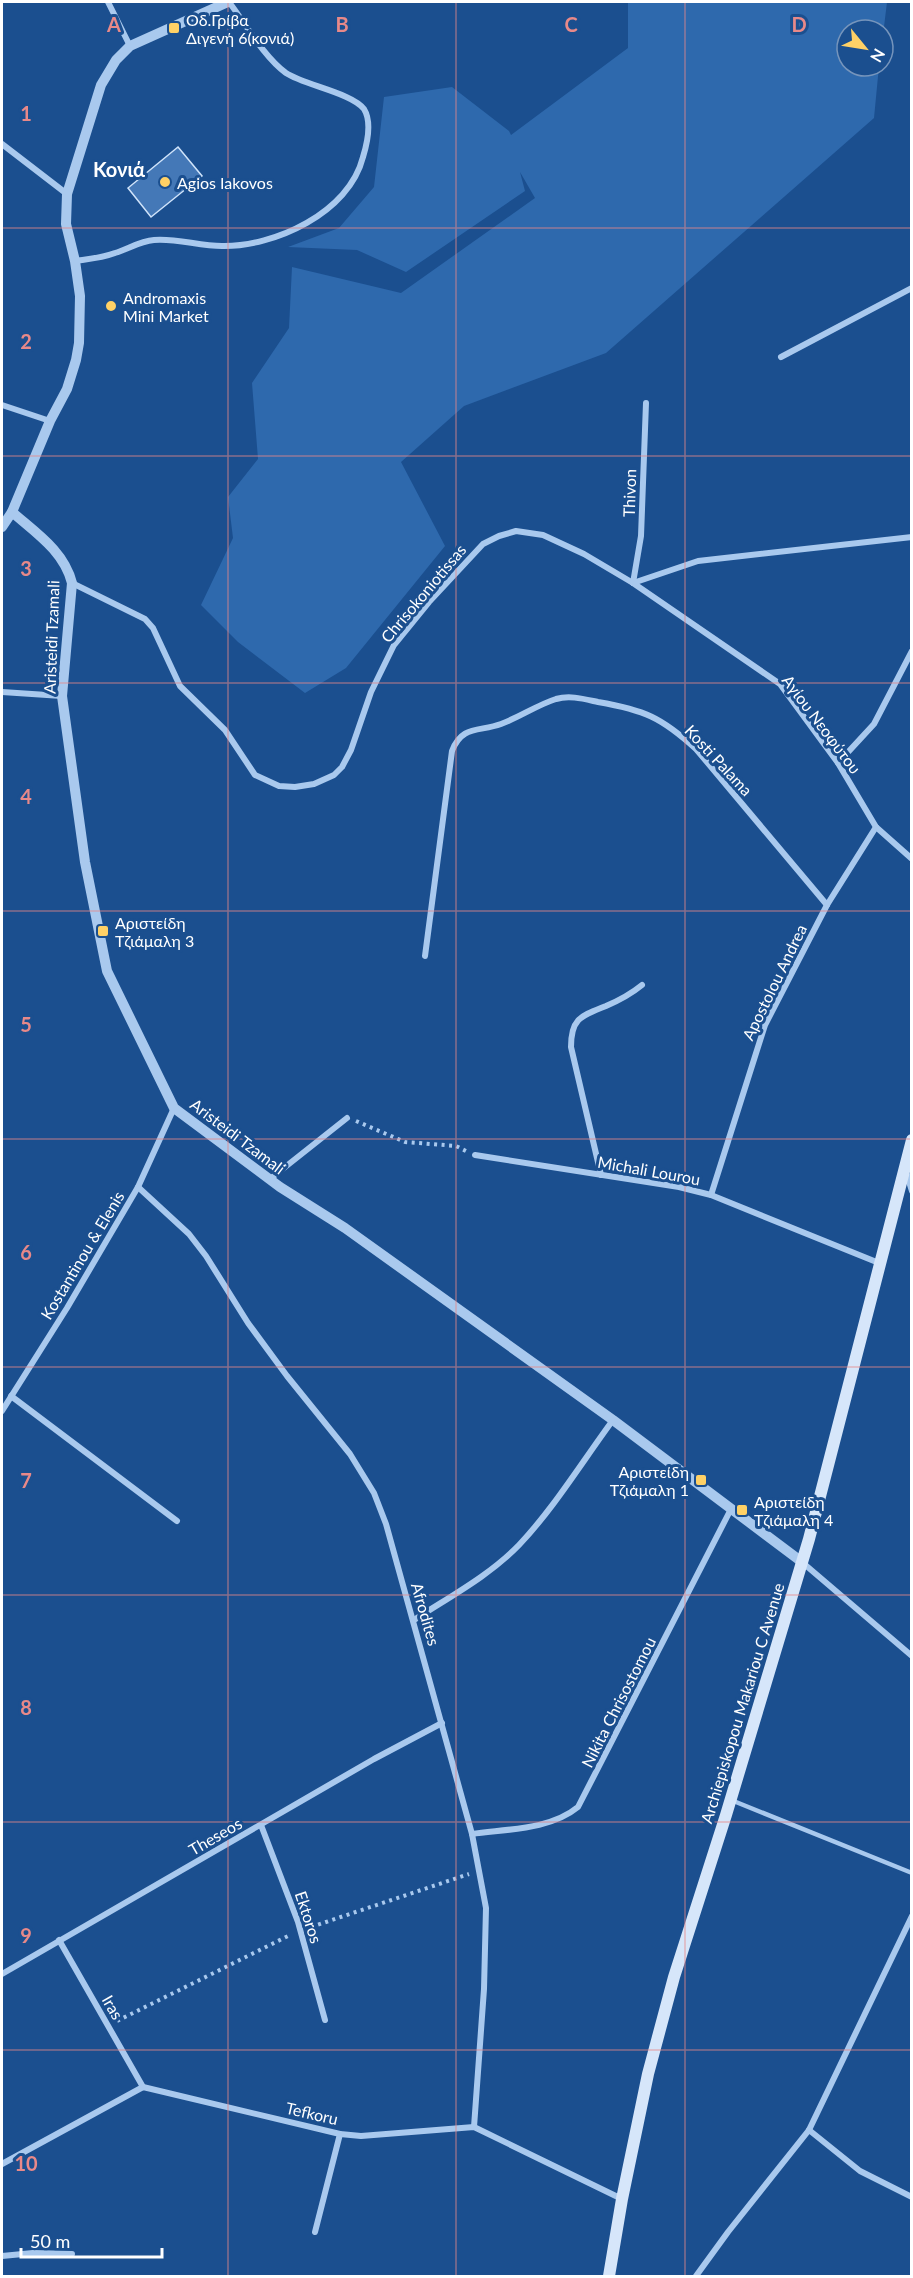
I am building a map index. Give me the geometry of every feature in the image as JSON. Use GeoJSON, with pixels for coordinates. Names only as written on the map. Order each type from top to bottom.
{"type":"FeatureCollection","features":[{"type":"Feature","properties":{"kind":"main road","name":"Archiepiskopou Makariou C Avenue"},"geometry":{"type":"LineString","coordinates":[[609,2277],[622,2199],[648,2074],[674,1977],[731,1800],[802,1562],[912,1140]]}},
{"type":"Feature","properties":{"kind":"street"},"geometry":{"type":"LineString","coordinates":[[108,2],[130,46]]}},
{"type":"Feature","properties":{"kind":"street"},"geometry":{"type":"LineString","coordinates":[[2,527],[12,512],[50,421],[67,389],[79,343],[80,296],[66,224],[67,194],[101,85],[116,60],[130,46],[229,2],[273,61],[286,73],[362,106],[368,122],[367,142],[362,161],[352,181],[339,197],[318,216],[289,232],[243,245],[224,246],[153,240],[102,257],[75,261]]}},
{"type":"Feature","properties":{"kind":"street"},"geometry":{"type":"LineString","coordinates":[[2,144],[67,194]]}},
{"type":"Feature","properties":{"kind":"street"},"geometry":{"type":"LineString","coordinates":[[781,357],[912,288]]}},
{"type":"Feature","properties":{"kind":"street","name":"Thivon"},"geometry":{"type":"LineString","coordinates":[[633,583],[641,536],[646,403]]}},
{"type":"Feature","properties":{"kind":"street"},"geometry":{"type":"LineString","coordinates":[[2,405],[50,421]]}},
{"type":"Feature","properties":{"kind":"street","name":"Aristeidi Tzamali"},"geometry":{"type":"LineString","coordinates":[[12,512],[50,545],[63,560],[72,584],[62,696],[85,862],[107,971],[174,1108],[270,1179],[345,1228],[613,1420],[802,1562]]}},
{"type":"Feature","properties":{"kind":"street","name":"Chrisokoniotissas"},"geometry":{"type":"LineString","coordinates":[[72,584],[145,619],[153,628],[180,686],[225,730],[251,771],[264,781],[279,786],[295,787],[314,784],[334,775],[342,767],[351,750],[371,692],[394,645],[429,602],[483,544],[516,531],[543,535],[584,554],[633,583]]}},
{"type":"Feature","properties":{"kind":"street"},"geometry":{"type":"LineString","coordinates":[[633,583],[698,561],[911,534]]}},
{"type":"Feature","properties":{"kind":"street","name":"Αγίου Νεοφύτου"},"geometry":{"type":"LineString","coordinates":[[633,583],[780,684],[838,763],[876,827],[912,859]]}},
{"type":"Feature","properties":{"kind":"street"},"geometry":{"type":"LineString","coordinates":[[838,763],[874,724],[912,651]]}},
{"type":"Feature","properties":{"kind":"street"},"geometry":{"type":"LineString","coordinates":[[2,692],[62,696]]}},
{"type":"Feature","properties":{"kind":"street","name":"Kosti Palama"},"geometry":{"type":"LineString","coordinates":[[425,956],[455,742],[469,731],[499,725],[541,705],[571,697],[635,709],[659,720],[680,734],[696,749],[827,904]]}},
{"type":"Feature","properties":{"kind":"street","name":"Apostolou Andrea"},"geometry":{"type":"LineString","coordinates":[[711,1195],[765,1025],[827,904],[876,827]]}},
{"type":"Feature","properties":{"kind":"street"},"geometry":{"type":"LineString","coordinates":[[601,1175],[571,1047],[571,1034],[579,1018],[587,1012],[621,999],[642,985]]}},
{"type":"Feature","properties":{"kind":"street","name":"Kostantinou & Elenis"},"geometry":{"type":"LineString","coordinates":[[2,1411],[67,1308],[138,1187],[174,1108]]}},
{"type":"Feature","properties":{"kind":"street"},"geometry":{"type":"LineString","coordinates":[[270,1179],[347,1118]]}},
{"type":"Feature","properties":{"kind":"street","name":"Michali Lourou"},"geometry":{"type":"LineString","coordinates":[[475,1155],[679,1186],[711,1195],[879,1263]]}},
{"type":"Feature","properties":{"kind":"street"},"geometry":{"type":"LineString","coordinates":[[905,1165],[912,1191]]}},
{"type":"Feature","properties":{"kind":"street","name":"Afrodites"},"geometry":{"type":"LineString","coordinates":[[138,1187],[189,1234],[255,1332],[350,1454],[374,1492],[386,1524],[472,1834],[486,1908],[484,1989],[474,2127]]}},
{"type":"Feature","properties":{"kind":"street"},"geometry":{"type":"LineString","coordinates":[[11,1396],[177,1521]]}},
{"type":"Feature","properties":{"kind":"street"},"geometry":{"type":"LineString","coordinates":[[414,1620],[492,1569],[518,1546],[547,1511],[613,1420]]}},
{"type":"Feature","properties":{"kind":"street","name":"Nikita Chrisostomou"},"geometry":{"type":"LineString","coordinates":[[472,1834],[545,1823],[569,1814],[578,1807],[731,1509]]}},
{"type":"Feature","properties":{"kind":"street"},"geometry":{"type":"LineString","coordinates":[[802,1562],[912,1656]]}},
{"type":"Feature","properties":{"kind":"street","name":"Theseos"},"geometry":{"type":"LineString","coordinates":[[2,1974],[374,1759],[442,1723]]}},
{"type":"Feature","properties":{"kind":"street","name":"Ektoros"},"geometry":{"type":"LineString","coordinates":[[261,1825],[298,1922],[325,2020]]}},
{"type":"Feature","properties":{"kind":"street"},"geometry":{"type":"LineString","coordinates":[[696,2277],[728,2232],[809,2130],[912,1916]]}},
{"type":"Feature","properties":{"kind":"street","name":"Iras"},"geometry":{"type":"LineString","coordinates":[[59,1940],[143,2086]]}},
{"type":"Feature","properties":{"kind":"street"},"geometry":{"type":"LineString","coordinates":[[2,2164],[143,2086]]}},
{"type":"Feature","properties":{"kind":"street","name":"Tefkoru"},"geometry":{"type":"LineString","coordinates":[[143,2086],[340,2134],[361,2136],[474,2127]]}},
{"type":"Feature","properties":{"kind":"street"},"geometry":{"type":"LineString","coordinates":[[474,2127],[622,2199]]}},
{"type":"Feature","properties":{"kind":"street"},"geometry":{"type":"LineString","coordinates":[[809,2130],[860,2171],[912,2197]]}},
{"type":"Feature","properties":{"kind":"street"},"geometry":{"type":"LineString","coordinates":[[315,2232],[340,2134]]}},
{"type":"Feature","properties":{"kind":"street"},"geometry":{"type":"LineString","coordinates":[[2,2256],[33,2253],[72,2254]]}},
{"type":"Feature","properties":{"kind":"lane"},"geometry":{"type":"LineString","coordinates":[[731,1800],[912,1873]]}},
{"type":"Feature","properties":{"kind":"path"},"geometry":{"type":"LineString","coordinates":[[347,1118],[405,1142],[456,1146],[475,1155]]}},
{"type":"Feature","properties":{"kind":"shaded area"},"geometry":{"type":"Polygon","coordinates":[[[628,2],[887,2],[885,18],[835,18],[835,78],[878,78],[874,118],[606,353],[464,406],[401,462],[445,546],[346,668],[305,693],[238,642],[201,605],[233,538],[228,497],[258,459],[252,383],[289,328],[292,267],[401,293],[535,198],[520,172],[525,191],[406,272],[357,250],[288,247],[339,228],[374,187],[384,97],[452,87],[509,131],[511,135],[628,48],[628,2]]]}},
{"type":"Feature","properties":{"kind":"building","name":"Agios Iakovos"},"geometry":{"type":"Polygon","coordinates":[[[178,147],[202,176],[151,217],[128,188],[178,147]]]}},
{"type":"Feature","properties":{"kind":"place","name":"Οδ.Γρίβα Διγενή 6(κονιά)"},"geometry":{"type":"Point","coordinates":[174,28]}},
{"type":"Feature","properties":{"kind":"place","name":"Agios Iakovos"},"geometry":{"type":"Point","coordinates":[165,182]}},
{"type":"Feature","properties":{"kind":"place","name":"Andromaxis Mini Market"},"geometry":{"type":"Point","coordinates":[111,306]}},
{"type":"Feature","properties":{"kind":"place","name":"Αριστείδη Τζιάμαλη 3"},"geometry":{"type":"Point","coordinates":[103,931]}},
{"type":"Feature","properties":{"kind":"place","name":"Αριστείδη Τζιάμαλη 1"},"geometry":{"type":"Point","coordinates":[701,1480]}},
{"type":"Feature","properties":{"kind":"place","name":"Αριστείδη Τζιάμαλη 4"},"geometry":{"type":"Point","coordinates":[742,1510]}},
{"type":"Feature","properties":{"kind":"district","name":"Κονιά"},"geometry":{"type":"Point","coordinates":[119,169]}}]}
